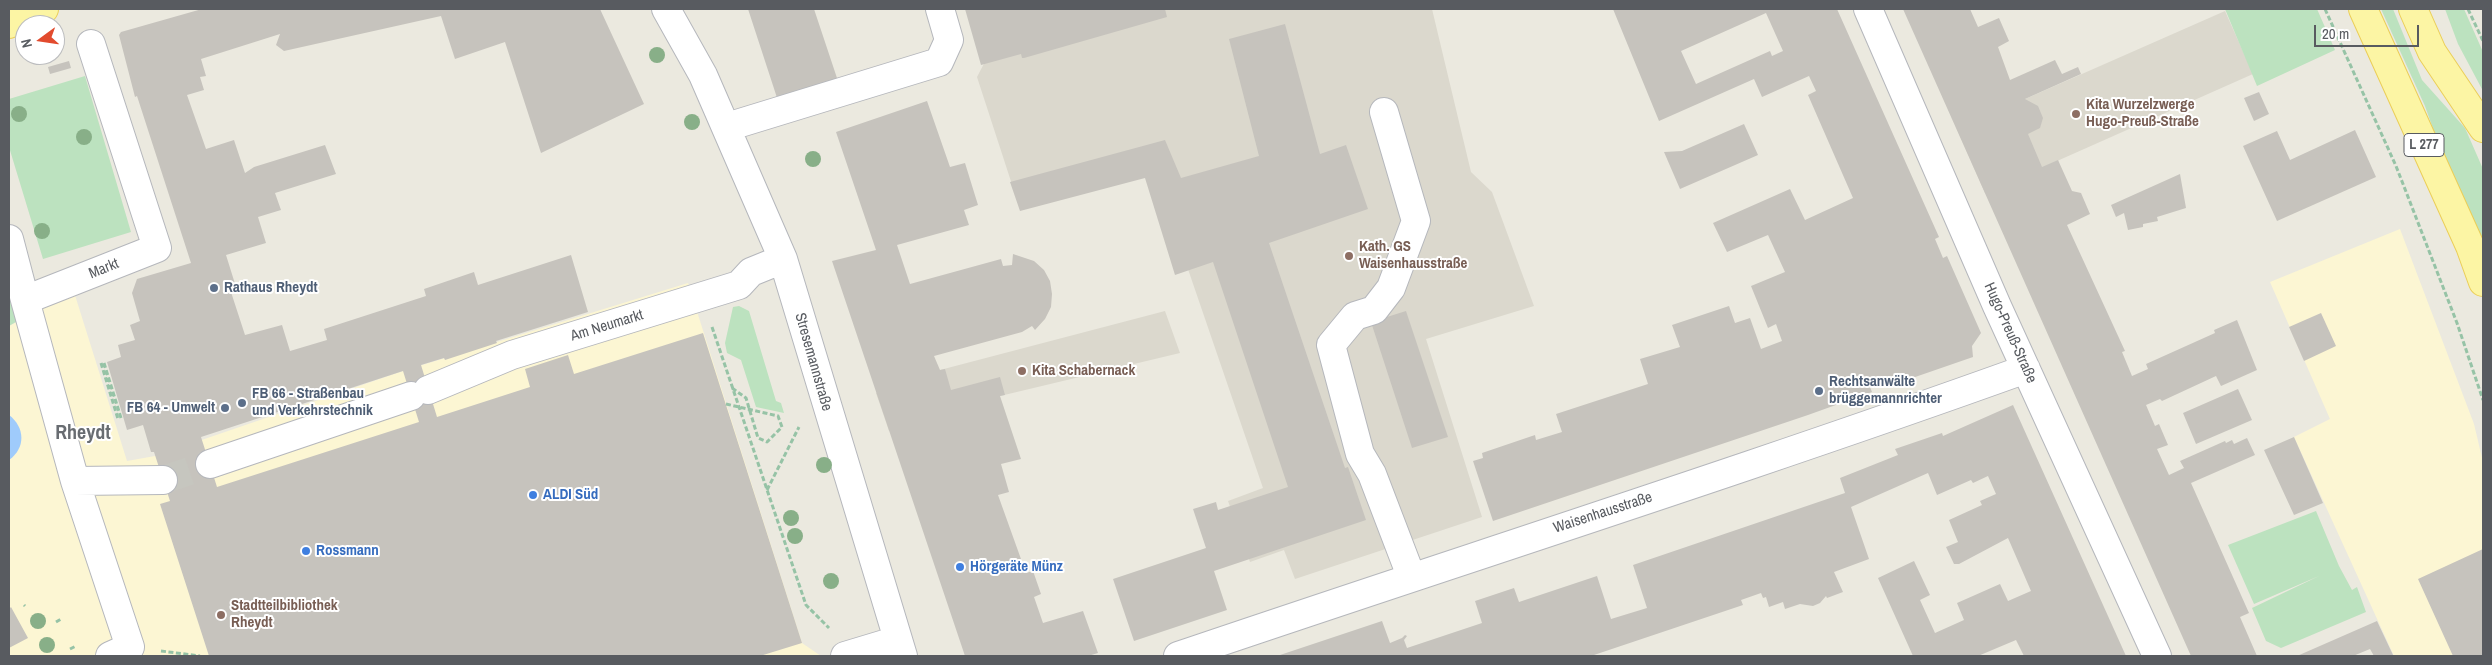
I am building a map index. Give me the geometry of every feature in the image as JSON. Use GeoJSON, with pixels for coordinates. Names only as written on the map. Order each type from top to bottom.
{"type":"FeatureCollection","features":[{"type":"Feature","properties":{"kind":"main road"},"geometry":{"type":"LineString","coordinates":[[9,24],[44,9]]}},
{"type":"Feature","properties":{"kind":"main road","name":"L 277"},"geometry":{"type":"LineString","coordinates":[[2363,9],[2470,246],[2483,282]]}},
{"type":"Feature","properties":{"kind":"main road"},"geometry":{"type":"LineString","coordinates":[[2413,9],[2432,52],[2483,128]]}},
{"type":"Feature","properties":{"kind":"street","name":"Stresemannstraße"},"geometry":{"type":"LineString","coordinates":[[666,9],[703,75],[784,259],[900,648]]}},
{"type":"Feature","properties":{"kind":"street","name":"Stresemannstraße"},"geometry":{"type":"LineString","coordinates":[[685,9],[703,75]]}},
{"type":"Feature","properties":{"kind":"street"},"geometry":{"type":"LineString","coordinates":[[727,127],[939,62],[949,40],[940,9]]}},
{"type":"Feature","properties":{"kind":"street","name":"Hugo-Preuß-Straße"},"geometry":{"type":"LineString","coordinates":[[1868,9],[2026,368],[2157,656]]}},
{"type":"Feature","properties":{"kind":"street","name":"Markt"},"geometry":{"type":"LineString","coordinates":[[25,300],[157,248],[91,44]]}},
{"type":"Feature","properties":{"kind":"street"},"geometry":{"type":"LineString","coordinates":[[1384,112],[1416,221],[1390,288],[1374,310],[1355,316],[1331,344],[1360,454],[1372,474],[1411,576]]}},
{"type":"Feature","properties":{"kind":"street"},"geometry":{"type":"LineString","coordinates":[[9,240],[120,651]]}},
{"type":"Feature","properties":{"kind":"street","name":"Am Neumarkt"},"geometry":{"type":"LineString","coordinates":[[210,464],[420,393],[512,355],[738,285],[751,272],[784,259]]}},
{"type":"Feature","properties":{"kind":"street","name":"Waisenhausstraße"},"geometry":{"type":"LineString","coordinates":[[1178,656],[1411,576],[1853,431],[2026,368]]}},
{"type":"Feature","properties":{"kind":"street"},"geometry":{"type":"LineString","coordinates":[[75,481],[162,480]]}},
{"type":"Feature","properties":{"kind":"street"},"geometry":{"type":"LineString","coordinates":[[850,655],[900,648]]}},
{"type":"Feature","properties":{"kind":"path"},"geometry":{"type":"LineString","coordinates":[[2324,9],[2396,166],[2457,323],[2483,400]]}},
{"type":"Feature","properties":{"kind":"path"},"geometry":{"type":"LineString","coordinates":[[2468,9],[2483,41]]}},
{"type":"Feature","properties":{"kind":"path"},"geometry":{"type":"LineString","coordinates":[[738,285],[722,301],[712,328],[806,605],[850,655]]}},
{"type":"Feature","properties":{"kind":"path"},"geometry":{"type":"LineString","coordinates":[[102,363],[113,389],[119,419]]}},
{"type":"Feature","properties":{"kind":"path"},"geometry":{"type":"LineString","coordinates":[[726,404],[743,408],[752,410],[760,412],[778,416],[782,427],[767,442],[758,438],[751,414],[749,406],[746,398],[732,388]]}},
{"type":"Feature","properties":{"kind":"path"},"geometry":{"type":"LineString","coordinates":[[767,490],[799,428],[798,420]]}},
{"type":"Feature","properties":{"kind":"path"},"geometry":{"type":"LineString","coordinates":[[56,622],[61,619]]}},
{"type":"Feature","properties":{"kind":"path"},"geometry":{"type":"LineString","coordinates":[[70,649],[76,646]]}},
{"type":"Feature","properties":{"kind":"path"},"geometry":{"type":"LineString","coordinates":[[120,651],[200,656]]}},
{"type":"Feature","properties":{"kind":"shaded area","name":"Kath. GS Waisenhausstraße"},"geometry":{"type":"Polygon","coordinates":[[[1147,9],[1432,9],[1471,172],[1492,192],[1534,306],[1426,339],[1482,517],[1295,579],[1284,550],[1250,562],[1228,501],[1263,488],[1153,167],[1019,206],[977,77],[989,54],[1147,9]]]}},
{"type":"Feature","properties":{"kind":"shaded area","name":"Kita Wurzelzwerge Hugo-Preuß-Straße"},"geometry":{"type":"Polygon","coordinates":[[[2225,11],[2253,74],[1985,193],[1957,129],[2225,11]]]}},
{"type":"Feature","properties":{"kind":"shaded area"},"geometry":{"type":"Polygon","coordinates":[[[2400,229],[2474,424],[2483,462],[2483,656],[2394,656],[2294,437],[2330,419],[2270,282],[2400,229]]]}},
{"type":"Feature","properties":{"kind":"shaded area"},"geometry":{"type":"Polygon","coordinates":[[[688,283],[802,643],[821,656],[9,656],[9,326],[74,292],[127,461],[155,456],[403,371],[688,283]]]}},
{"type":"Feature","properties":{"kind":"shaded area","name":"Kita Schabernack"},"geometry":{"type":"Polygon","coordinates":[[[1165,311],[1180,353],[1000,396],[889,431],[876,393],[940,370],[1165,311]]]}},
{"type":"Feature","properties":{"kind":"green space"},"geometry":{"type":"Polygon","coordinates":[[[2225,9],[2317,9],[2335,50],[2257,86],[2225,9]]]}},
{"type":"Feature","properties":{"kind":"green space"},"geometry":{"type":"Polygon","coordinates":[[[2381,9],[2393,9],[2422,80],[2465,128],[2483,169],[2483,240],[2438,143],[2425,106],[2381,9]]]}},
{"type":"Feature","properties":{"kind":"green space"},"geometry":{"type":"Polygon","coordinates":[[[2445,9],[2464,9],[2483,52],[2483,91],[2458,44],[2445,9]]]}},
{"type":"Feature","properties":{"kind":"green space"},"geometry":{"type":"Polygon","coordinates":[[[85,76],[131,232],[43,259],[9,147],[9,99],[85,76]]]}},
{"type":"Feature","properties":{"kind":"green space"},"geometry":{"type":"Polygon","coordinates":[[[9,281],[21,319],[9,326],[9,281]]]}},
{"type":"Feature","properties":{"kind":"green space"},"geometry":{"type":"Polygon","coordinates":[[[739,306],[749,311],[776,401],[781,403],[784,413],[756,407],[741,360],[727,353],[725,343],[733,307],[739,306]]]}},
{"type":"Feature","properties":{"kind":"green space"},"geometry":{"type":"Polygon","coordinates":[[[2316,511],[2339,566],[2352,590],[2357,587],[2366,612],[2281,648],[2266,641],[2252,608],[2319,576],[2254,604],[2228,545],[2316,511]]]}},
{"type":"Feature","properties":{"kind":"water"},"geometry":{"type":"Polygon","coordinates":[[[9,415],[21,431],[21,444],[15,455],[9,460],[9,415]]]}},
{"type":"Feature","properties":{"kind":"building"},"geometry":{"type":"Polygon","coordinates":[[[202,9],[600,9],[644,104],[541,153],[505,42],[455,59],[441,16],[284,51],[276,45],[280,34],[201,59],[206,76],[200,77],[204,90],[187,95],[206,149],[234,140],[245,173],[254,167],[325,145],[336,174],[275,193],[281,210],[258,217],[266,243],[226,255],[236,287],[230,289],[245,335],[282,325],[290,351],[327,340],[324,329],[426,296],[424,289],[474,272],[478,285],[571,255],[588,312],[496,341],[497,343],[445,360],[444,358],[421,365],[437,417],[530,387],[525,369],[568,355],[574,374],[703,333],[802,643],[760,656],[209,656],[160,504],[170,501],[154,452],[151,452],[143,425],[127,430],[107,362],[121,357],[118,345],[135,340],[130,325],[140,321],[132,293],[137,279],[191,263],[137,96],[135,97],[119,35],[121,32],[202,9]],[[403,371],[201,437],[217,487],[419,422],[403,371]]]}},
{"type":"Feature","properties":{"kind":"building"},"geometry":{"type":"Polygon","coordinates":[[[748,9],[814,9],[841,90],[781,110],[748,9]]]}},
{"type":"Feature","properties":{"kind":"building"},"geometry":{"type":"Polygon","coordinates":[[[965,9],[1165,9],[1167,17],[1024,58],[1022,58],[1021,54],[981,65],[965,9]]]}},
{"type":"Feature","properties":{"kind":"building"},"geometry":{"type":"Polygon","coordinates":[[[1613,9],[1837,9],[1939,237],[1935,239],[1943,258],[1947,256],[1981,333],[1972,346],[1973,357],[1892,385],[1890,380],[1870,387],[1872,392],[1808,415],[1493,521],[1473,461],[1483,458],[1482,453],[1535,435],[1536,440],[1562,432],[1556,414],[1648,384],[1640,359],[1680,347],[1672,325],[1729,306],[1735,323],[1750,318],[1761,349],[1782,341],[1776,324],[1768,328],[1751,286],[1785,272],[1768,235],[1727,252],[1713,223],[1790,189],[1805,220],[1853,198],[1808,95],[1816,91],[1809,76],[1762,97],[1754,79],[1659,121],[1613,9]],[[1766,13],[1681,51],[1696,84],[1770,51],[1772,56],[1783,51],[1766,13]]]}},
{"type":"Feature","properties":{"kind":"building"},"geometry":{"type":"Polygon","coordinates":[[[1903,9],[1970,9],[1978,27],[1999,18],[2009,41],[1998,47],[2010,80],[2055,60],[2062,74],[2078,67],[2081,74],[2025,99],[2038,106],[2043,118],[2040,128],[2028,134],[2042,167],[2058,160],[2072,191],[2081,193],[2090,214],[2067,225],[2125,351],[2122,352],[2132,376],[2148,369],[2146,364],[2215,333],[2214,330],[2237,320],[2257,370],[2221,386],[2216,376],[2162,401],[2160,399],[2146,405],[2155,426],[2159,424],[2168,445],[2157,449],[2169,475],[2184,468],[2180,461],[2225,441],[2226,443],[2232,440],[2234,444],[2247,438],[2255,455],[2191,483],[2249,613],[2240,617],[2257,656],[2191,656],[1903,9]]]}},
{"type":"Feature","properties":{"kind":"building"},"geometry":{"type":"Polygon","coordinates":[[[1285,24],[1320,154],[1346,145],[1368,209],[1269,243],[1345,468],[1348,467],[1366,520],[1214,571],[1227,610],[1134,641],[1113,579],[1206,548],[1193,509],[1216,502],[1218,510],[1288,487],[1213,262],[1175,275],[1145,178],[1020,211],[1010,182],[1165,140],[1181,178],[1259,156],[1229,39],[1285,24]]]}},
{"type":"Feature","properties":{"kind":"building"},"geometry":{"type":"Polygon","coordinates":[[[69,61],[71,68],[50,74],[48,67],[65,65],[65,62],[69,61]]]}},
{"type":"Feature","properties":{"kind":"building"},"geometry":{"type":"Polygon","coordinates":[[[2259,92],[2269,114],[2254,121],[2244,98],[2259,92]]]}},
{"type":"Feature","properties":{"kind":"building"},"geometry":{"type":"Polygon","coordinates":[[[927,101],[950,167],[965,163],[978,205],[964,210],[969,225],[897,245],[910,284],[1001,259],[1003,266],[1012,265],[1013,254],[1034,261],[1044,270],[1050,281],[1051,307],[1045,319],[1035,330],[1032,326],[1022,332],[934,356],[940,370],[945,369],[951,390],[1000,377],[1005,395],[1000,396],[1021,459],[1001,464],[1009,492],[998,495],[1026,573],[1033,571],[1041,594],[1034,597],[1043,623],[1083,611],[1098,653],[1088,656],[965,656],[832,261],[876,250],[836,132],[927,101]]]}},
{"type":"Feature","properties":{"kind":"building"},"geometry":{"type":"Polygon","coordinates":[[[1744,124],[1758,155],[1680,189],[1664,152],[1682,151],[1744,124]]]}},
{"type":"Feature","properties":{"kind":"building"},"geometry":{"type":"Polygon","coordinates":[[[2355,130],[2376,177],[2277,221],[2243,146],[2277,131],[2290,160],[2355,130]]]}},
{"type":"Feature","properties":{"kind":"building"},"geometry":{"type":"Polygon","coordinates":[[[2180,174],[2186,208],[2157,217],[2158,221],[2143,224],[2143,227],[2128,230],[2124,213],[2116,217],[2111,205],[2180,174]]]}},
{"type":"Feature","properties":{"kind":"building"},"geometry":{"type":"Polygon","coordinates":[[[1406,311],[1448,437],[1412,448],[1371,322],[1406,311]]]}},
{"type":"Feature","properties":{"kind":"building"},"geometry":{"type":"Polygon","coordinates":[[[2321,313],[2336,346],[2304,361],[2289,327],[2321,313]]]}},
{"type":"Feature","properties":{"kind":"building"},"geometry":{"type":"Polygon","coordinates":[[[2238,389],[2252,420],[2196,444],[2183,413],[2238,389]]]}},
{"type":"Feature","properties":{"kind":"building"},"geometry":{"type":"Polygon","coordinates":[[[2013,405],[2126,656],[2024,656],[2016,640],[1978,656],[1913,656],[1878,578],[1914,561],[1930,595],[1920,600],[1935,633],[1964,620],[1957,603],[2000,584],[2008,601],[2031,591],[2008,538],[1959,564],[1954,564],[1946,547],[1958,542],[1949,520],[1982,505],[1980,501],[1996,494],[1988,476],[1973,483],[1971,480],[1937,495],[1928,473],[1851,507],[1869,559],[1834,572],[1843,592],[1827,598],[1826,596],[1820,603],[1813,606],[1800,604],[1785,609],[1783,602],[1769,607],[1766,597],[1763,598],[1761,593],[1741,600],[1743,605],[1591,656],[1277,656],[1382,621],[1390,643],[1405,635],[1407,636],[1404,640],[1407,648],[1482,623],[1475,601],[1514,588],[1519,602],[1597,576],[1611,619],[1647,608],[1633,565],[1845,493],[1840,478],[1898,455],[1895,449],[1942,433],[1943,436],[2013,405]]]}},
{"type":"Feature","properties":{"kind":"building"},"geometry":{"type":"Polygon","coordinates":[[[2294,437],[2323,503],[2294,515],[2264,450],[2294,437]]]}},
{"type":"Feature","properties":{"kind":"building"},"geometry":{"type":"Polygon","coordinates":[[[2483,549],[2483,656],[2453,656],[2418,579],[2483,549]]]}},
{"type":"Feature","properties":{"kind":"building"},"geometry":{"type":"Polygon","coordinates":[[[11,607],[28,638],[9,648],[9,609],[11,607]]]}},
{"type":"Feature","properties":{"kind":"building"},"geometry":{"type":"Polygon","coordinates":[[[2377,621],[2393,655],[2374,656],[2370,649],[2353,656],[2297,656],[2377,621]]]}},
{"type":"Feature","properties":{"kind":"tunnel"},"geometry":{"type":"LineString","coordinates":[[163,480],[210,464]]}},
{"type":"Feature","properties":{"kind":"place","name":"Kita Wurzelzwerge Hugo-Preuß-Straße"},"geometry":{"type":"Point","coordinates":[2076,114]}},
{"type":"Feature","properties":{"kind":"place","name":"Kath. GS Waisenhausstraße"},"geometry":{"type":"Point","coordinates":[1349,256]}},
{"type":"Feature","properties":{"kind":"place","name":"Rathaus Rheydt"},"geometry":{"type":"Point","coordinates":[214,288]}},
{"type":"Feature","properties":{"kind":"place","name":"Kita Schabernack"},"geometry":{"type":"Point","coordinates":[1022,371]}},
{"type":"Feature","properties":{"kind":"place","name":"Rechtsanwälte brüggemannrichter"},"geometry":{"type":"Point","coordinates":[1819,391]}},
{"type":"Feature","properties":{"kind":"place","name":"FB 66 - Straßenbau und Verkehrstechnik"},"geometry":{"type":"Point","coordinates":[242,403]}},
{"type":"Feature","properties":{"kind":"place","name":"FB 64 - Umwelt"},"geometry":{"type":"Point","coordinates":[225,408]}},
{"type":"Feature","properties":{"kind":"place","name":"ALDI Süd"},"geometry":{"type":"Point","coordinates":[533,495]}},
{"type":"Feature","properties":{"kind":"place","name":"Rossmann"},"geometry":{"type":"Point","coordinates":[306,551]}},
{"type":"Feature","properties":{"kind":"place","name":"Hörgeräte Münz"},"geometry":{"type":"Point","coordinates":[960,567]}},
{"type":"Feature","properties":{"kind":"place","name":"Stadtteilbibliothek Rheydt"},"geometry":{"type":"Point","coordinates":[221,615]}},
{"type":"Feature","properties":{"kind":"district","name":"Rheydt"},"geometry":{"type":"Point","coordinates":[83,434]}}]}
